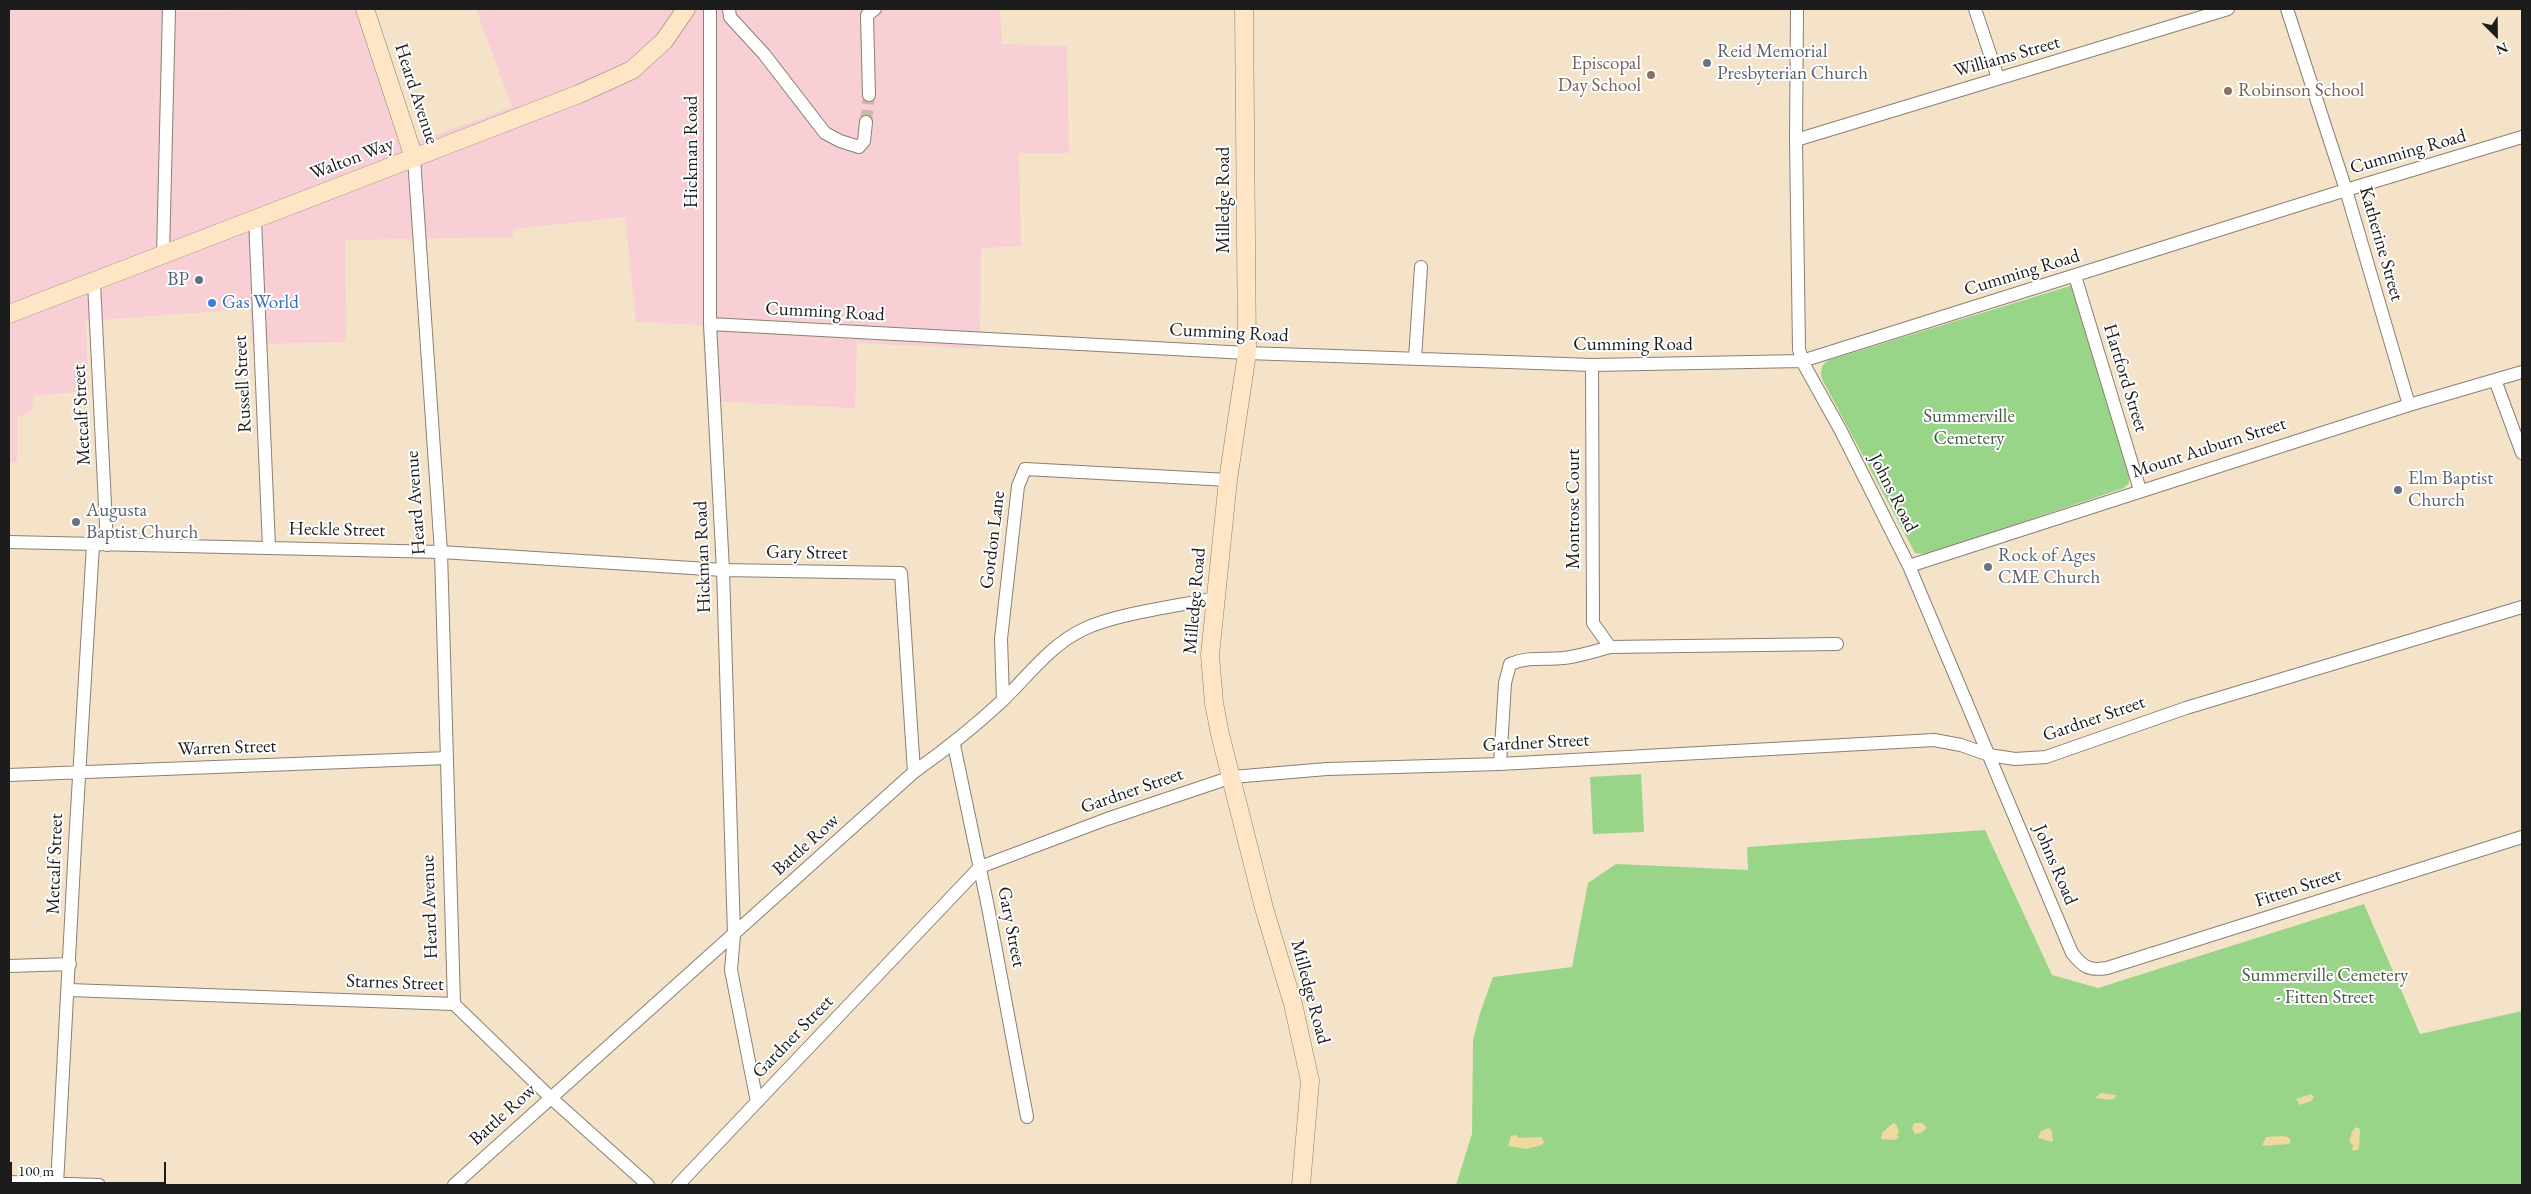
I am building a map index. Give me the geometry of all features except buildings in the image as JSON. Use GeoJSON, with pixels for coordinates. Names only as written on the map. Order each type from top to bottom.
{"type":"FeatureCollection","features":[{"type":"Feature","properties":{"kind":"street"},"geometry":{"type":"LineString","coordinates":[[163,255],[169,9]]}},
{"type":"Feature","properties":{"kind":"street","name":"Heard Avenue"},"geometry":{"type":"LineString","coordinates":[[365,9],[414,158],[441,552],[454,1004]]}},
{"type":"Feature","properties":{"kind":"street","name":"Walton Way"},"geometry":{"type":"LineString","coordinates":[[9,314],[580,94],[632,70],[664,40],[686,9]]}},
{"type":"Feature","properties":{"kind":"street","name":"Hickman Road"},"geometry":{"type":"LineString","coordinates":[[710,9],[710,324],[723,570],[734,935],[731,970],[757,1102]]}},
{"type":"Feature","properties":{"kind":"street"},"geometry":{"type":"LineString","coordinates":[[729,9],[730,18],[764,54],[825,133],[840,142],[859,147],[864,141],[866,122]]}},
{"type":"Feature","properties":{"kind":"street","name":"Milledge Road"},"geometry":{"type":"LineString","coordinates":[[1244,9],[1246,353],[1228,480],[1210,664],[1214,703],[1264,908],[1293,1004],[1310,1081],[1308,1129],[1301,1185]]}},
{"type":"Feature","properties":{"kind":"street","name":"Johns Road"},"geometry":{"type":"LineString","coordinates":[[1797,9],[1796,140],[1799,348],[1802,361],[1841,431],[1909,566],[2069,946],[2084,968]]}},
{"type":"Feature","properties":{"kind":"street"},"geometry":{"type":"LineString","coordinates":[[1975,9],[1998,78]]}},
{"type":"Feature","properties":{"kind":"street","name":"Williams Street"},"geometry":{"type":"LineString","coordinates":[[1796,140],[2228,9]]}},
{"type":"Feature","properties":{"kind":"street","name":"Katherine Street"},"geometry":{"type":"LineString","coordinates":[[2287,9],[2346,190],[2409,404]]}},
{"type":"Feature","properties":{"kind":"street"},"geometry":{"type":"LineString","coordinates":[[868,11],[869,95]]}},
{"type":"Feature","properties":{"kind":"street","name":"Cumming Road"},"geometry":{"type":"LineString","coordinates":[[710,324],[1246,353],[1592,365],[1802,361],[2346,190],[2522,137]]}},
{"type":"Feature","properties":{"kind":"street","name":"Russell Street"},"geometry":{"type":"LineString","coordinates":[[255,219],[269,548]]}},
{"type":"Feature","properties":{"kind":"street"},"geometry":{"type":"LineString","coordinates":[[1415,359],[1421,267]]}},
{"type":"Feature","properties":{"kind":"street","name":"Hartford Street"},"geometry":{"type":"LineString","coordinates":[[2075,276],[2140,490]]}},
{"type":"Feature","properties":{"kind":"street","name":"Metcalf Street"},"geometry":{"type":"LineString","coordinates":[[94,282],[107,545]]}},
{"type":"Feature","properties":{"kind":"street","name":"Montrose Court"},"geometry":{"type":"LineString","coordinates":[[1592,365],[1593,623],[1610,647]]}},
{"type":"Feature","properties":{"kind":"street","name":"Mount Auburn Street"},"geometry":{"type":"LineString","coordinates":[[1909,566],[2409,404],[2522,372]]}},
{"type":"Feature","properties":{"kind":"street"},"geometry":{"type":"LineString","coordinates":[[2495,380],[2522,453]]}},
{"type":"Feature","properties":{"kind":"street","name":"Gordon Lane"},"geometry":{"type":"LineString","coordinates":[[1004,700],[1001,639],[1018,486],[1025,469],[1228,480]]}},
{"type":"Feature","properties":{"kind":"street","name":"Heckle Street"},"geometry":{"type":"LineString","coordinates":[[9,542],[441,552],[723,570]]}},
{"type":"Feature","properties":{"kind":"street","name":"Metcalf Street"},"geometry":{"type":"LineString","coordinates":[[57,1184],[69,990],[78,773],[93,545]]}},
{"type":"Feature","properties":{"kind":"street","name":"Gary Street"},"geometry":{"type":"LineString","coordinates":[[723,570],[901,573],[914,772]]}},
{"type":"Feature","properties":{"kind":"street","name":"Battle Row"},"geometry":{"type":"LineString","coordinates":[[454,1185],[914,772],[954,745],[1004,700],[1050,650],[1085,628],[1127,616],[1217,598]]}},
{"type":"Feature","properties":{"kind":"street","name":"Gardner Street"},"geometry":{"type":"LineString","coordinates":[[678,1185],[980,867],[1107,819],[1232,777],[1356,768],[1500,764],[1934,740],[1961,744],[1990,755],[2016,759],[2046,757],[2186,708],[2522,607]]}},
{"type":"Feature","properties":{"kind":"street"},"geometry":{"type":"LineString","coordinates":[[1500,764],[1505,683],[1510,664],[1525,658],[1562,658],[1584,655],[1610,647],[1837,644]]}},
{"type":"Feature","properties":{"kind":"street","name":"Gary Street"},"geometry":{"type":"LineString","coordinates":[[954,745],[980,867],[1028,1117]]}},
{"type":"Feature","properties":{"kind":"street","name":"Warren Street"},"geometry":{"type":"LineString","coordinates":[[9,775],[447,758]]}},
{"type":"Feature","properties":{"kind":"street","name":"Fitten Street"},"geometry":{"type":"LineString","coordinates":[[2084,968],[2095,970],[2107,968],[2522,837]]}},
{"type":"Feature","properties":{"kind":"street"},"geometry":{"type":"LineString","coordinates":[[9,966],[70,964]]}},
{"type":"Feature","properties":{"kind":"street","name":"Starnes Street"},"geometry":{"type":"LineString","coordinates":[[69,990],[454,1004],[550,1098],[648,1185]]}},
{"type":"Feature","properties":{"kind":"street"},"geometry":{"type":"LineString","coordinates":[[9,1182],[99,1185]]}},
{"type":"Feature","properties":{"kind":"shaded area"},"geometry":{"type":"Polygon","coordinates":[[[9,9],[161,9],[162,12],[355,9],[400,148],[512,107],[476,9],[1000,9],[1002,44],[1067,46],[1069,153],[1019,153],[1021,246],[981,248],[980,349],[857,343],[855,408],[707,401],[702,325],[636,322],[625,217],[513,229],[513,237],[345,240],[346,342],[252,344],[250,309],[86,321],[88,391],[34,396],[32,411],[17,417],[17,462],[9,462],[9,9]]]}},
{"type":"Feature","properties":{"kind":"green space","name":"Summerville Cemetery"},"geometry":{"type":"Polygon","coordinates":[[[2073,285],[2129,476],[2129,483],[2124,488],[1942,549],[1924,554],[1915,553],[1822,379],[1821,371],[1823,366],[1829,360],[2073,285]]]}},
{"type":"Feature","properties":{"kind":"green space"},"geometry":{"type":"Polygon","coordinates":[[[1641,774],[1644,832],[1593,834],[1590,777],[1641,774]]]}},
{"type":"Feature","properties":{"kind":"green space","name":"Summerville Cemetery - Fitten Street"},"geometry":{"type":"Polygon","coordinates":[[[1985,830],[2052,975],[2098,988],[2364,904],[2420,1034],[2522,1011],[2522,1185],[1456,1185],[1472,1134],[1473,1040],[1493,977],[1572,967],[1588,883],[1616,864],[1748,870],[1747,847],[1985,830]]]}},
{"type":"Feature","properties":{"kind":"sand"},"geometry":{"type":"Polygon","coordinates":[[[2101,1093],[2116,1095],[2115,1098],[2110,1100],[2095,1098],[2101,1093]]]}},
{"type":"Feature","properties":{"kind":"sand"},"geometry":{"type":"Polygon","coordinates":[[[2311,1094],[2314,1097],[2311,1101],[2300,1105],[2296,1099],[2311,1094]]]}},
{"type":"Feature","properties":{"kind":"sand"},"geometry":{"type":"Polygon","coordinates":[[[1893,1123],[1896,1124],[1899,1131],[1897,1135],[1899,1137],[1895,1140],[1881,1139],[1882,1133],[1893,1123]]]}},
{"type":"Feature","properties":{"kind":"sand"},"geometry":{"type":"Polygon","coordinates":[[[1914,1123],[1922,1123],[1927,1128],[1921,1133],[1915,1134],[1912,1128],[1914,1123]]]}},
{"type":"Feature","properties":{"kind":"sand"},"geometry":{"type":"Polygon","coordinates":[[[2356,1127],[2360,1129],[2359,1149],[2354,1151],[2351,1149],[2354,1146],[2349,1142],[2352,1132],[2356,1127]]]}},
{"type":"Feature","properties":{"kind":"sand"},"geometry":{"type":"Polygon","coordinates":[[[2049,1128],[2052,1132],[2053,1142],[2038,1138],[2041,1131],[2049,1128]]]}},
{"type":"Feature","properties":{"kind":"sand"},"geometry":{"type":"Polygon","coordinates":[[[1516,1135],[1519,1138],[1541,1137],[1544,1142],[1542,1145],[1526,1149],[1508,1146],[1511,1136],[1516,1135]]]}},
{"type":"Feature","properties":{"kind":"sand"},"geometry":{"type":"Polygon","coordinates":[[[2266,1137],[2288,1137],[2291,1141],[2289,1144],[2262,1146],[2266,1137]]]}},
{"type":"Feature","properties":{"kind":"tunnel"},"geometry":{"type":"LineString","coordinates":[[866,122],[869,95]]}},
{"type":"Feature","properties":{"kind":"place","name":"Reid Memorial Presbyterian Church"},"geometry":{"type":"Point","coordinates":[1707,63]}},
{"type":"Feature","properties":{"kind":"place","name":"Episcopal Day School"},"geometry":{"type":"Point","coordinates":[1651,75]}},
{"type":"Feature","properties":{"kind":"place","name":"Robinson School"},"geometry":{"type":"Point","coordinates":[2228,91]}},
{"type":"Feature","properties":{"kind":"place","name":"BP"},"geometry":{"type":"Point","coordinates":[199,280]}},
{"type":"Feature","properties":{"kind":"place","name":"Gas World"},"geometry":{"type":"Point","coordinates":[212,303]}},
{"type":"Feature","properties":{"kind":"place","name":"Elm Baptist Church"},"geometry":{"type":"Point","coordinates":[2398,490]}},
{"type":"Feature","properties":{"kind":"place","name":"Augusta Baptist Church"},"geometry":{"type":"Point","coordinates":[76,522]}},
{"type":"Feature","properties":{"kind":"place","name":"Rock of Ages CME Church"},"geometry":{"type":"Point","coordinates":[1988,567]}}]}
